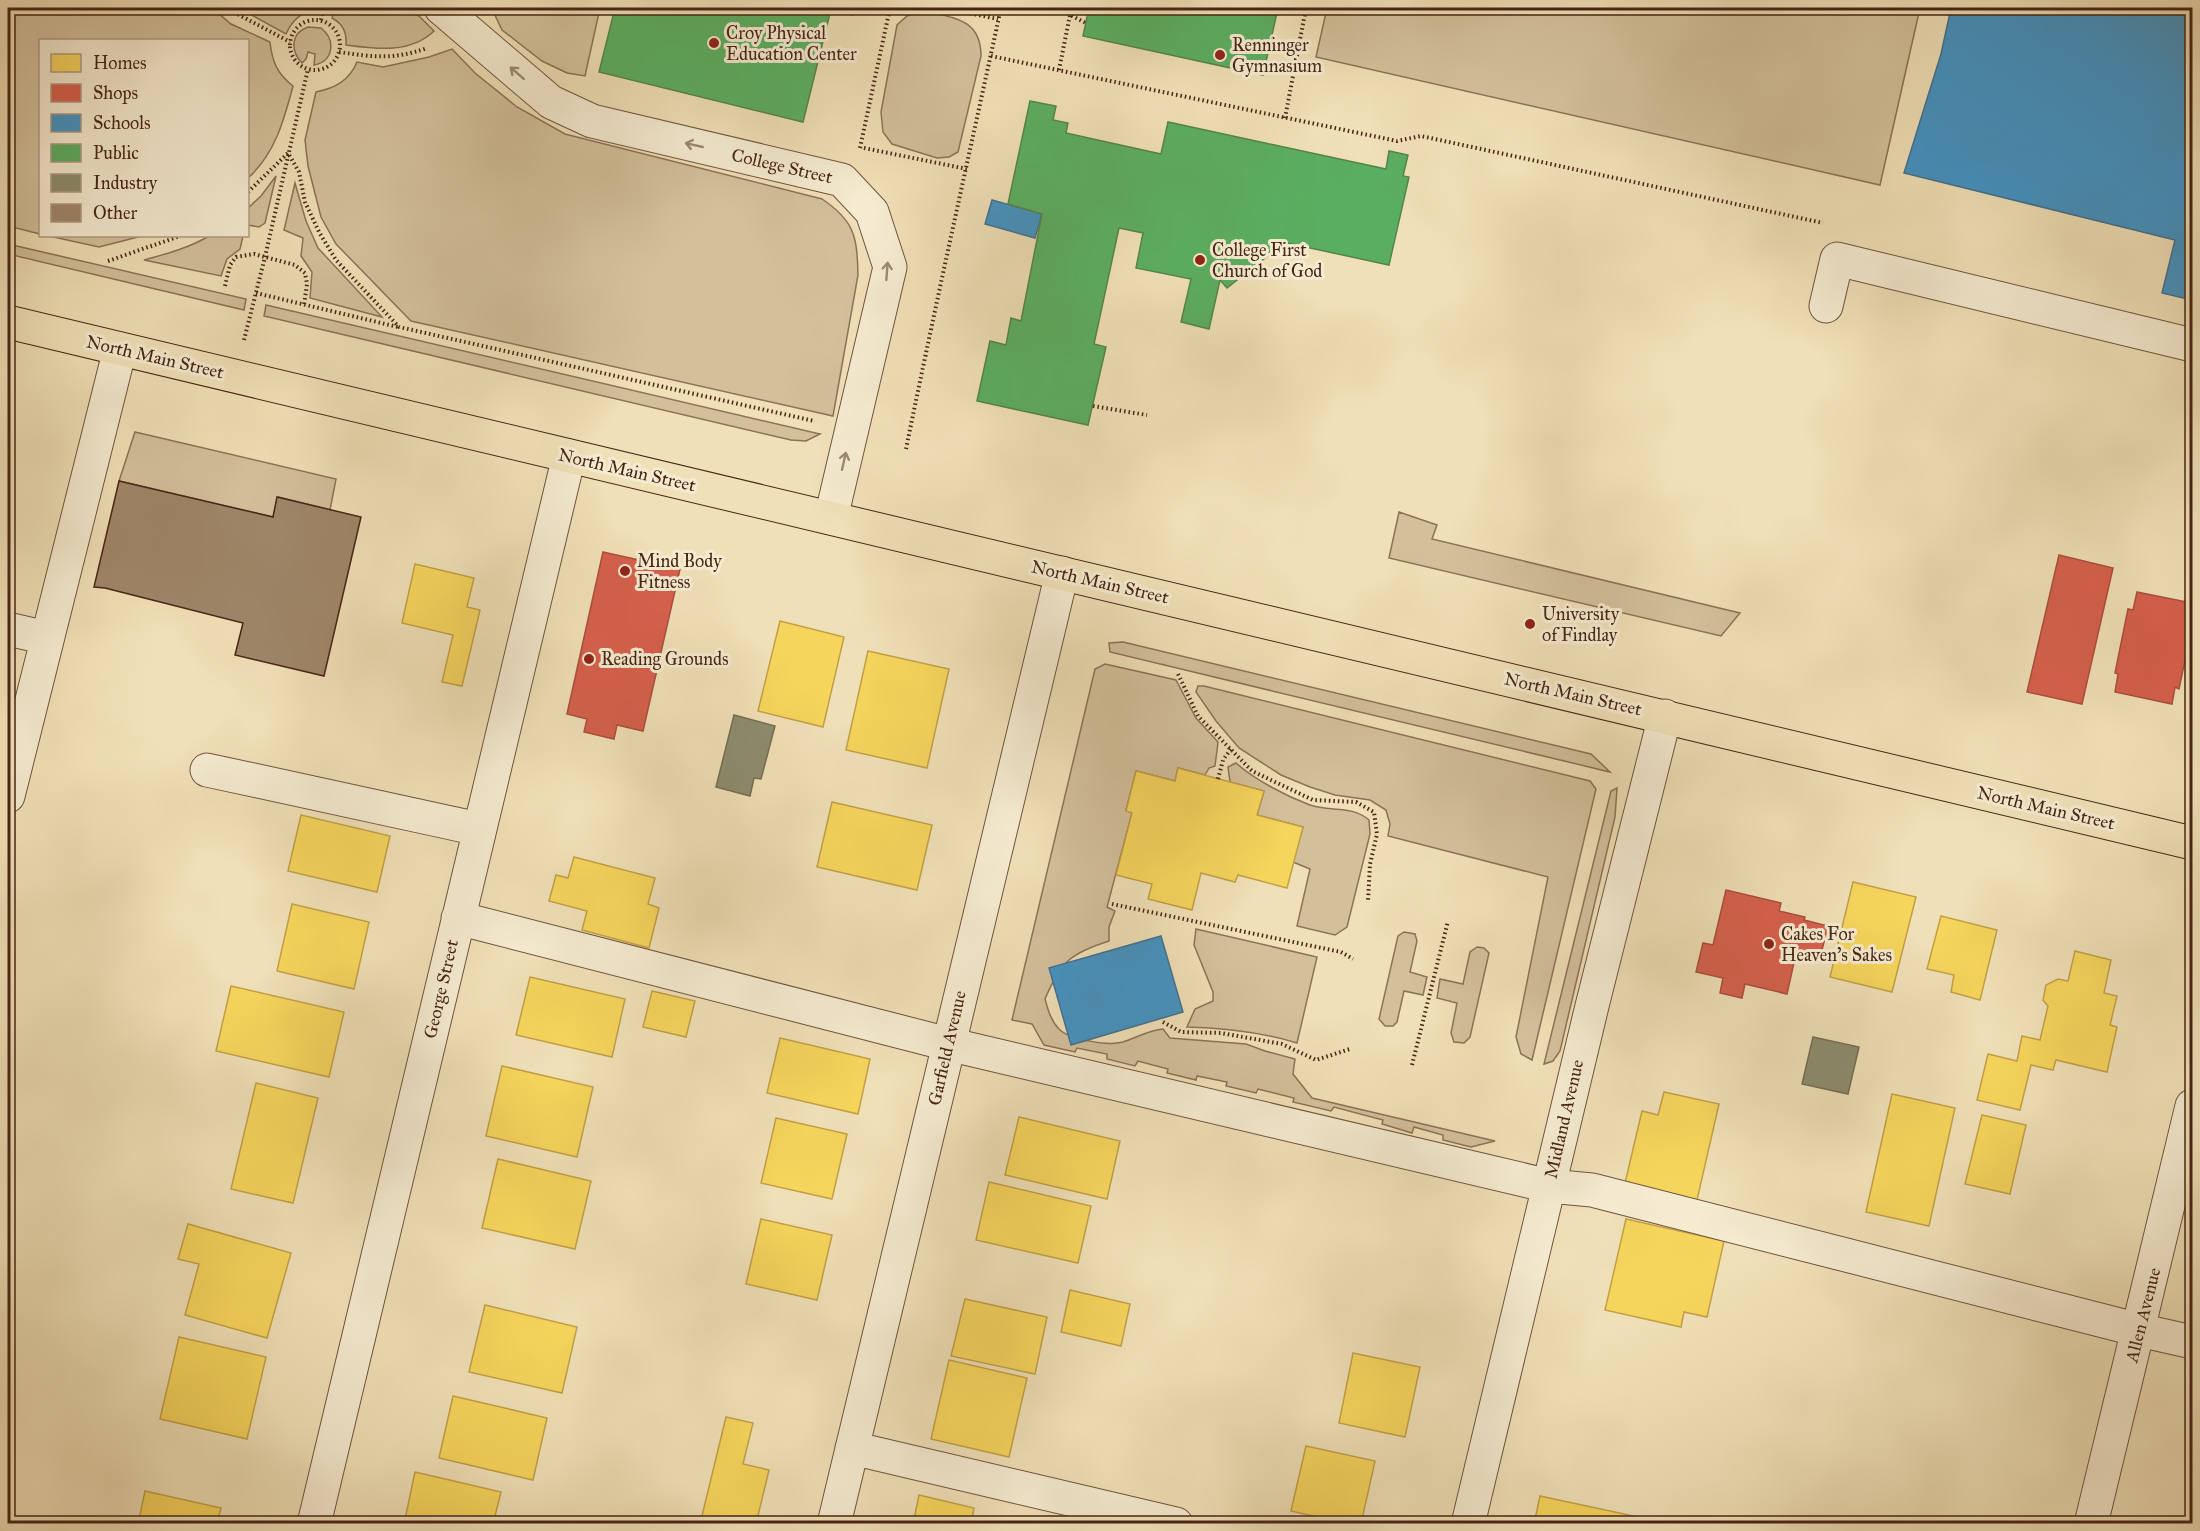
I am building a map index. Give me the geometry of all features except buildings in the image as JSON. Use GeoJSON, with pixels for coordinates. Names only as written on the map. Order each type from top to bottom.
{"type":"FeatureCollection","features":[{"type":"Feature","properties":{"kind":"main road","name":"North Main Street"},"geometry":{"type":"LineString","coordinates":[[8,322],[2193,843]]}},
{"type":"Feature","properties":{"kind":"street","name":"College Street"},"geometry":{"type":"LineString","coordinates":[[452,17],[551,102],[592,121],[842,180],[872,212],[890,267],[831,518]]}},
{"type":"Feature","properties":{"kind":"street"},"geometry":{"type":"LineString","coordinates":[[1826,306],[1837,259],[2193,345]]}},
{"type":"Feature","properties":{"kind":"street"},"geometry":{"type":"LineString","coordinates":[[8,796],[120,349]]}},
{"type":"Feature","properties":{"kind":"street","name":"George Street"},"geometry":{"type":"LineString","coordinates":[[314,1524],[569,456]]}},
{"type":"Feature","properties":{"kind":"street","name":"Garfield Avenue"},"geometry":{"type":"LineString","coordinates":[[834,1524],[1062,573]]}},
{"type":"Feature","properties":{"kind":"street"},"geometry":{"type":"LineString","coordinates":[[8,629],[47,638]]}},
{"type":"Feature","properties":{"kind":"street","name":"Midland Avenue"},"geometry":{"type":"LineString","coordinates":[[1468,1524],[1548,1186],[1665,716]]}},
{"type":"Feature","properties":{"kind":"street"},"geometry":{"type":"LineString","coordinates":[[207,770],[479,829]]}},
{"type":"Feature","properties":{"kind":"street"},"geometry":{"type":"LineString","coordinates":[[458,918],[948,1044],[1548,1186],[1592,1190],[2193,1342]]}},
{"type":"Feature","properties":{"kind":"street","name":"Allen Avenue"},"geometry":{"type":"LineString","coordinates":[[2091,1524],[2193,1106]]}},
{"type":"Feature","properties":{"kind":"street"},"geometry":{"type":"LineString","coordinates":[[852,1448],[1176,1524]]}},
{"type":"Feature","properties":{"kind":"path"},"geometry":{"type":"LineString","coordinates":[[226,8],[290,42]]}},
{"type":"Feature","properties":{"kind":"path"},"geometry":{"type":"LineString","coordinates":[[321,20],[324,8]]}},
{"type":"Feature","properties":{"kind":"path"},"geometry":{"type":"LineString","coordinates":[[851,189],[890,8]]}},
{"type":"Feature","properties":{"kind":"path"},"geometry":{"type":"LineString","coordinates":[[944,8],[998,19]]}},
{"type":"Feature","properties":{"kind":"path"},"geometry":{"type":"LineString","coordinates":[[906,449],[946,252],[967,169],[1001,8]]}},
{"type":"Feature","properties":{"kind":"path"},"geometry":{"type":"LineString","coordinates":[[1059,70],[1070,15],[1068,8]]}},
{"type":"Feature","properties":{"kind":"path"},"geometry":{"type":"LineString","coordinates":[[1285,118],[1306,8]]}},
{"type":"Feature","properties":{"kind":"path"},"geometry":{"type":"LineString","coordinates":[[1070,15],[1086,23]]}},
{"type":"Feature","properties":{"kind":"path"},"geometry":{"type":"LineString","coordinates":[[339,52],[373,57],[405,56],[433,46],[452,17]]}},
{"type":"Feature","properties":{"kind":"path"},"geometry":{"type":"LineString","coordinates":[[321,20],[329,23],[339,36],[339,52],[336,59],[324,69],[308,69],[299,66],[294,60],[290,51],[290,42],[292,34],[304,22],[321,20]]}},
{"type":"Feature","properties":{"kind":"path"},"geometry":{"type":"LineString","coordinates":[[990,56],[1397,141],[1421,136],[1823,224]]}},
{"type":"Feature","properties":{"kind":"path"},"geometry":{"type":"LineString","coordinates":[[234,376],[265,257],[308,69]]}},
{"type":"Feature","properties":{"kind":"path"},"geometry":{"type":"LineString","coordinates":[[860,147],[967,169]]}},
{"type":"Feature","properties":{"kind":"path"},"geometry":{"type":"LineString","coordinates":[[249,191],[288,153]]}},
{"type":"Feature","properties":{"kind":"path"},"geometry":{"type":"LineString","coordinates":[[288,153],[299,172],[305,202],[318,232],[336,260],[399,327]]}},
{"type":"Feature","properties":{"kind":"path"},"geometry":{"type":"LineString","coordinates":[[108,261],[177,237]]}},
{"type":"Feature","properties":{"kind":"path"},"geometry":{"type":"LineString","coordinates":[[225,286],[230,265],[237,257],[254,254],[295,265],[305,273],[307,284],[304,305]]}},
{"type":"Feature","properties":{"kind":"path"},"geometry":{"type":"LineString","coordinates":[[256,293],[815,422]]}},
{"type":"Feature","properties":{"kind":"path"},"geometry":{"type":"LineString","coordinates":[[1093,406],[1147,416]]}},
{"type":"Feature","properties":{"kind":"path"},"geometry":{"type":"LineString","coordinates":[[1178,674],[1198,716],[1252,771],[1313,800],[1356,802],[1374,812],[1377,834],[1370,864],[1368,901]]}},
{"type":"Feature","properties":{"kind":"path"},"geometry":{"type":"LineString","coordinates":[[1218,779],[1223,760],[1231,749]]}},
{"type":"Feature","properties":{"kind":"path"},"geometry":{"type":"LineString","coordinates":[[1112,904],[1341,952],[1353,959]]}},
{"type":"Feature","properties":{"kind":"path"},"geometry":{"type":"LineString","coordinates":[[1412,1065],[1448,921]]}},
{"type":"Feature","properties":{"kind":"path"},"geometry":{"type":"LineString","coordinates":[[1163,1022],[1181,1032],[1221,1033],[1281,1044],[1316,1060],[1350,1049]]}},
{"type":"Feature","properties":{"kind":"shaded area"},"geometry":{"type":"Polygon","coordinates":[[[8,8],[212,8],[231,24],[270,42],[276,67],[293,86],[282,124],[272,147],[249,177],[249,39],[39,39],[39,234],[8,226],[8,8]]]}},
{"type":"Feature","properties":{"kind":"shaded area"},"geometry":{"type":"Polygon","coordinates":[[[239,8],[314,8],[313,12],[308,12],[296,19],[286,34],[239,8]]]}},
{"type":"Feature","properties":{"kind":"shaded area"},"geometry":{"type":"Polygon","coordinates":[[[335,8],[406,8],[419,16],[434,31],[425,38],[404,47],[369,48],[346,45],[343,29],[332,18],[335,8]]]}},
{"type":"Feature","properties":{"kind":"shaded area"},"geometry":{"type":"Polygon","coordinates":[[[497,8],[600,8],[585,76],[567,73],[542,61],[502,30],[494,13],[497,8]]]}},
{"type":"Feature","properties":{"kind":"shaded area"},"geometry":{"type":"Polygon","coordinates":[[[1327,8],[1920,8],[1880,185],[1316,57],[1327,8]]]}},
{"type":"Feature","properties":{"kind":"shaded area"},"geometry":{"type":"Polygon","coordinates":[[[921,10],[962,21],[976,33],[980,43],[981,56],[958,152],[949,157],[937,158],[892,144],[883,132],[881,112],[897,25],[907,16],[921,10]]]}},
{"type":"Feature","properties":{"kind":"shaded area"},"geometry":{"type":"Polygon","coordinates":[[[308,27],[321,28],[331,44],[331,50],[326,59],[314,65],[315,54],[308,52],[302,63],[294,47],[298,33],[308,27]]]}},
{"type":"Feature","properties":{"kind":"shaded area"},"geometry":{"type":"Polygon","coordinates":[[[452,49],[475,73],[517,107],[565,134],[822,199],[833,207],[848,223],[852,231],[857,250],[858,275],[833,416],[411,321],[336,244],[321,217],[308,166],[305,140],[316,92],[341,83],[354,69],[357,62],[383,67],[429,57],[452,49]]]}},
{"type":"Feature","properties":{"kind":"shaded area"},"geometry":{"type":"Polygon","coordinates":[[[276,176],[265,223],[259,227],[249,225],[249,207],[276,176]]]}},
{"type":"Feature","properties":{"kind":"shaded area"},"geometry":{"type":"Polygon","coordinates":[[[295,183],[306,221],[318,248],[382,317],[310,298],[312,272],[301,256],[303,238],[284,230],[295,183]]]}},
{"type":"Feature","properties":{"kind":"shaded area"},"geometry":{"type":"Polygon","coordinates":[[[54,237],[138,237],[99,247],[54,237]]]}},
{"type":"Feature","properties":{"kind":"shaded area"},"geometry":{"type":"Polygon","coordinates":[[[207,237],[243,237],[240,249],[227,259],[221,276],[144,260],[169,253],[207,237]]]}},
{"type":"Feature","properties":{"kind":"shaded area"},"geometry":{"type":"Polygon","coordinates":[[[8,244],[246,299],[244,310],[8,254],[8,244]]]}},
{"type":"Feature","properties":{"kind":"shaded area"},"geometry":{"type":"Polygon","coordinates":[[[266,305],[820,434],[806,441],[791,440],[264,316],[266,305]]]}},
{"type":"Feature","properties":{"kind":"shaded area"},"geometry":{"type":"Polygon","coordinates":[[[135,432],[336,479],[330,510],[278,497],[273,517],[119,481],[135,432]]]}},
{"type":"Feature","properties":{"kind":"shaded area"},"geometry":{"type":"Polygon","coordinates":[[[1399,512],[1437,525],[1432,539],[1740,613],[1721,636],[1389,558],[1399,512]]]}},
{"type":"Feature","properties":{"kind":"shaded area"},"geometry":{"type":"Polygon","coordinates":[[[1123,642],[1591,754],[1610,772],[1110,652],[1109,643],[1123,642]]]}},
{"type":"Feature","properties":{"kind":"shaded area"},"geometry":{"type":"Polygon","coordinates":[[[1105,664],[1176,680],[1196,718],[1218,742],[1215,766],[1209,768],[1205,775],[1178,768],[1175,781],[1136,771],[1126,810],[1132,813],[1107,907],[1115,911],[1109,927],[1109,941],[1076,955],[1062,967],[1056,976],[1045,999],[1056,1026],[1064,1033],[1099,1043],[1123,1042],[1163,1029],[1170,1038],[1246,1044],[1295,1059],[1293,1074],[1312,1098],[1495,1141],[1471,1147],[1443,1140],[1443,1135],[1414,1127],[1412,1133],[1382,1124],[1383,1120],[1334,1107],[1331,1111],[1293,1102],[1294,1098],[1258,1089],[1256,1093],[1226,1086],[1227,1082],[1197,1076],[1196,1080],[1167,1073],[1168,1069],[1138,1061],[1135,1066],[1107,1059],[1107,1054],[1077,1048],[1075,1052],[1044,1045],[1032,1024],[1012,1020],[1095,669],[1105,664]]]}},
{"type":"Feature","properties":{"kind":"shaded area"},"geometry":{"type":"Polygon","coordinates":[[[1198,686],[1590,781],[1596,789],[1532,1060],[1521,1054],[1516,1037],[1548,877],[1388,836],[1390,824],[1386,810],[1370,800],[1335,795],[1310,787],[1281,775],[1239,748],[1196,692],[1198,686]]]}},
{"type":"Feature","properties":{"kind":"shaded area"},"geometry":{"type":"Polygon","coordinates":[[[1236,763],[1261,781],[1310,805],[1355,812],[1369,820],[1370,834],[1347,927],[1335,935],[1297,926],[1310,869],[1293,862],[1303,827],[1257,815],[1264,791],[1230,782],[1228,767],[1236,763]]]}},
{"type":"Feature","properties":{"kind":"shaded area"},"geometry":{"type":"Polygon","coordinates":[[[1617,788],[1615,817],[1560,1051],[1553,1061],[1544,1064],[1611,791],[1617,788]]]}},
{"type":"Feature","properties":{"kind":"shaded area"},"geometry":{"type":"Polygon","coordinates":[[[1196,929],[1317,957],[1297,1043],[1243,1031],[1187,1027],[1195,1009],[1213,1001],[1213,992],[1194,945],[1196,929]]]}},
{"type":"Feature","properties":{"kind":"shaded area"},"geometry":{"type":"Polygon","coordinates":[[[1404,932],[1415,934],[1417,941],[1410,972],[1427,977],[1423,995],[1404,991],[1397,1022],[1393,1026],[1385,1026],[1379,1019],[1398,936],[1404,932]]]}},
{"type":"Feature","properties":{"kind":"shaded area"},"geometry":{"type":"Polygon","coordinates":[[[1477,947],[1484,948],[1489,953],[1470,1037],[1464,1043],[1454,1042],[1451,1033],[1457,1003],[1437,998],[1440,979],[1463,984],[1470,952],[1477,947]]]}},
{"type":"Feature","properties":{"kind":"place","name":"Croy Physical Education Center"},"geometry":{"type":"Point","coordinates":[714,43]}},
{"type":"Feature","properties":{"kind":"place","name":"Renninger Gymnasium"},"geometry":{"type":"Point","coordinates":[1220,55]}},
{"type":"Feature","properties":{"kind":"place","name":"College First Church of God"},"geometry":{"type":"Point","coordinates":[1200,260]}},
{"type":"Feature","properties":{"kind":"place","name":"Mind Body Fitness"},"geometry":{"type":"Point","coordinates":[625,571]}},
{"type":"Feature","properties":{"kind":"place","name":"University of Findlay"},"geometry":{"type":"Point","coordinates":[1530,624]}},
{"type":"Feature","properties":{"kind":"place","name":"Reading Grounds"},"geometry":{"type":"Point","coordinates":[589,659]}},
{"type":"Feature","properties":{"kind":"place","name":"Cakes For Heaven's Sakes"},"geometry":{"type":"Point","coordinates":[1769,944]}}]}
